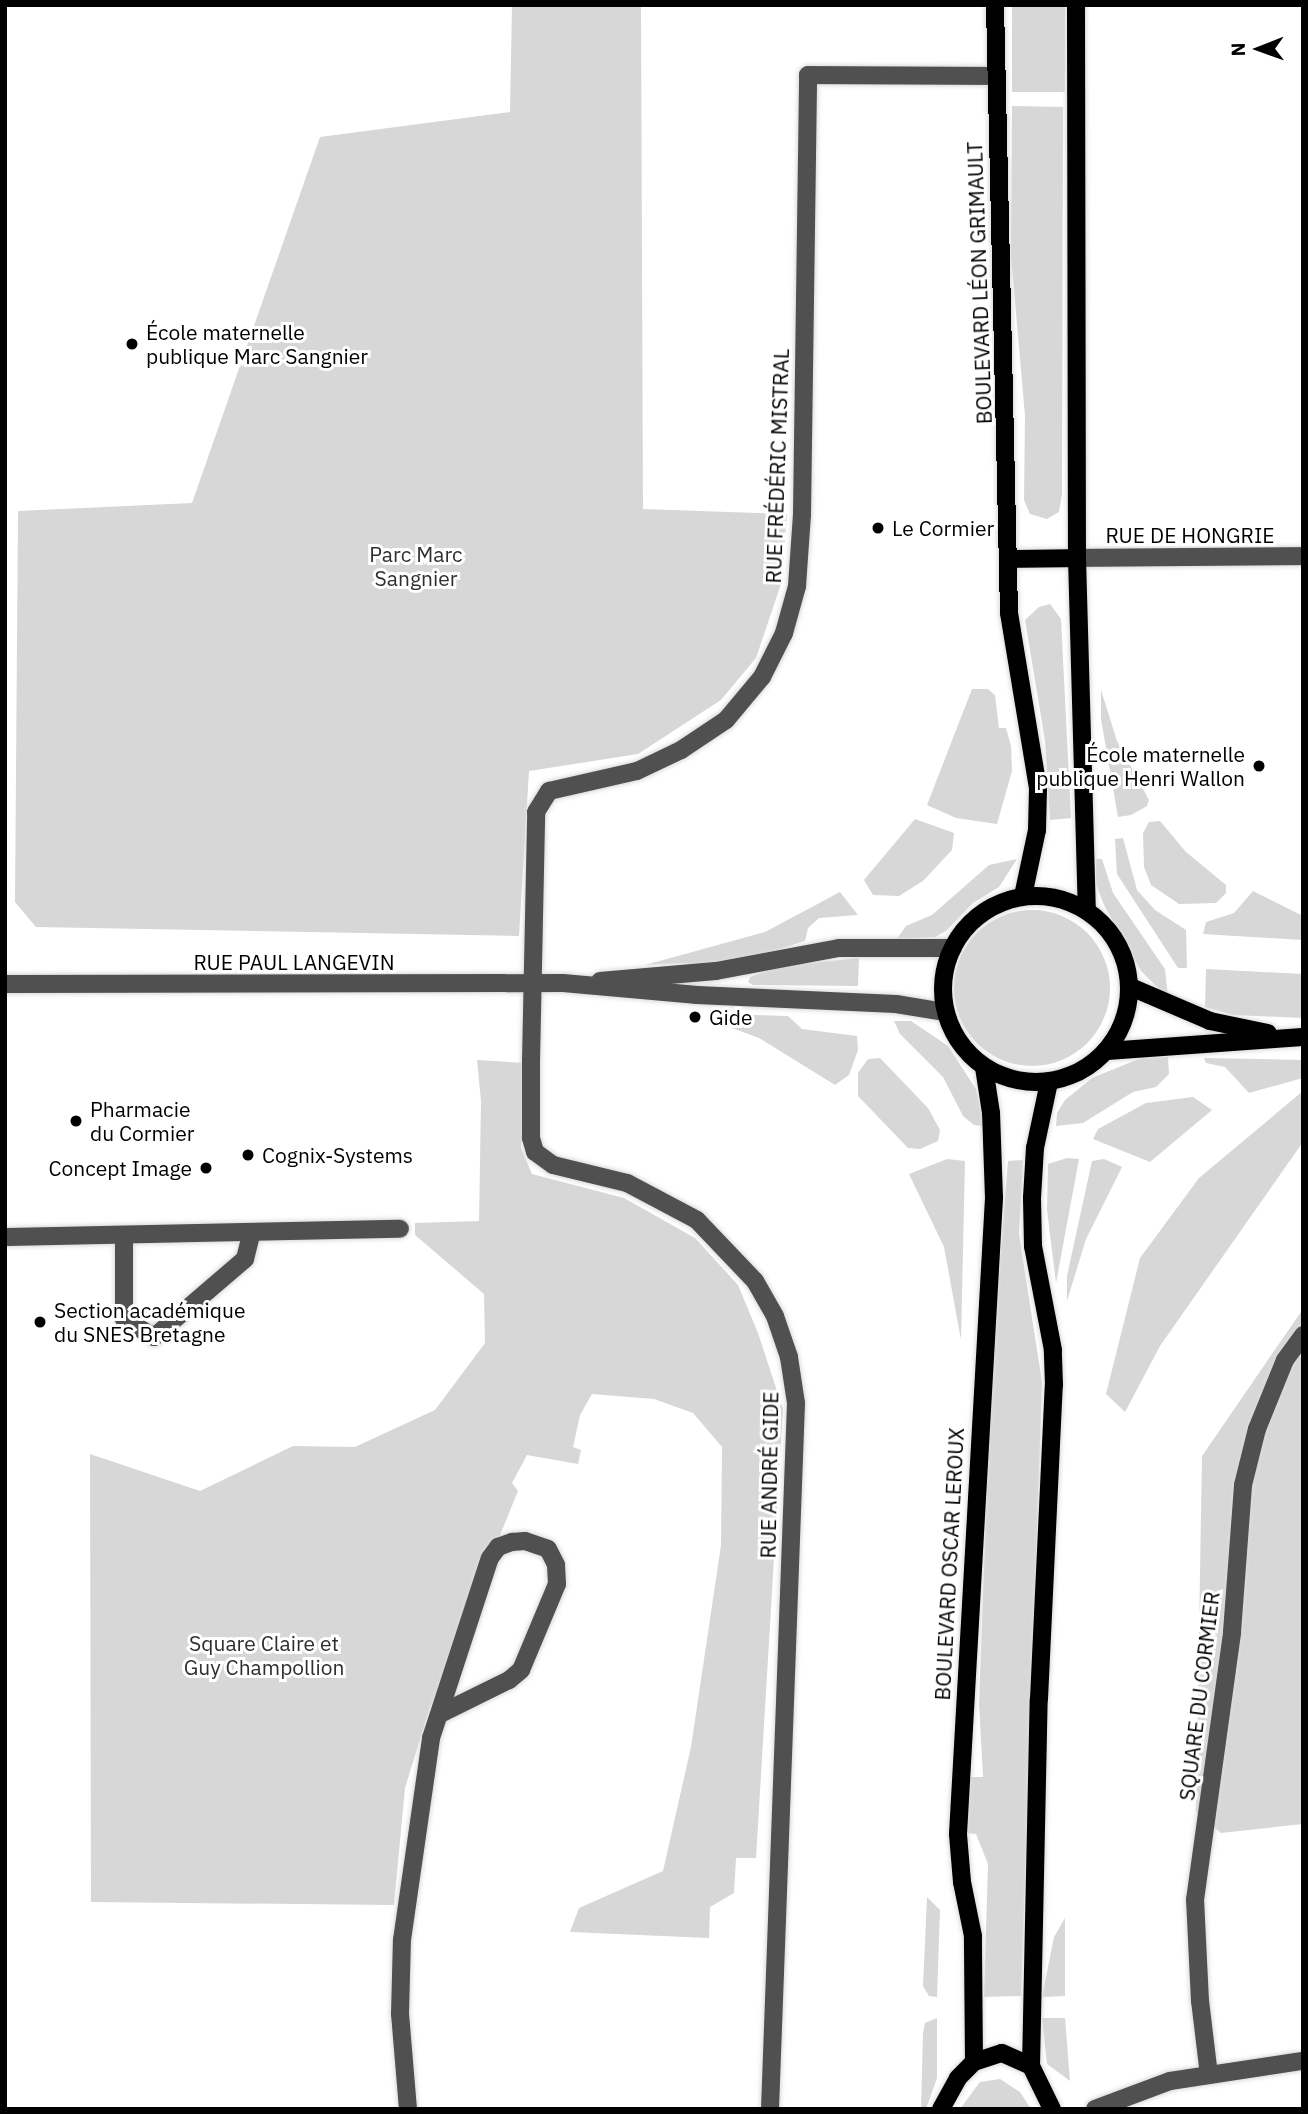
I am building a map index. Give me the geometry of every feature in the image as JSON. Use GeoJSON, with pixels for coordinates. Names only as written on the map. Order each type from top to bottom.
{"type":"FeatureCollection","features":[{"type":"Feature","properties":{"kind":"main road","name":"BOULEVARD LÉON GRIMAULT"},"geometry":{"type":"LineString","coordinates":[[995,5],[995,76],[1006,329],[1009,613],[1038,789],[1037,830],[1023,896]]}},
{"type":"Feature","properties":{"kind":"main road"},"geometry":{"type":"LineString","coordinates":[[1076,5],[1077,558],[1087,909]]}},
{"type":"Feature","properties":{"kind":"main road"},"geometry":{"type":"LineString","coordinates":[[1008,559],[1077,558]]}},
{"type":"Feature","properties":{"kind":"main road"},"geometry":{"type":"LineString","coordinates":[[1023,896],[1066,899],[1087,909],[1116,943],[1133,988],[1122,1024],[1107,1051],[1089,1067],[1049,1082],[1007,1078],[984,1067],[953,1034],[945,1012],[943,988],[953,948],[986,909],[1023,896]]}},
{"type":"Feature","properties":{"kind":"main road"},"geometry":{"type":"LineString","coordinates":[[1133,988],[1210,1021],[1303,1037]]}},
{"type":"Feature","properties":{"kind":"main road"},"geometry":{"type":"LineString","coordinates":[[1107,1051],[1303,1037]]}},
{"type":"Feature","properties":{"kind":"main road","name":"BOULEVARD OSCAR LEROUX"},"geometry":{"type":"LineString","coordinates":[[974,2062],[974,1936],[962,1882],[958,1834],[994,1198],[991,1113],[984,1067]]}},
{"type":"Feature","properties":{"kind":"main road"},"geometry":{"type":"LineString","coordinates":[[1049,1082],[1035,1148],[1032,1198],[1032,1245],[1053,1350],[1054,1385],[1039,1699],[1031,2066],[1052,2109]]}},
{"type":"Feature","properties":{"kind":"main road"},"geometry":{"type":"LineString","coordinates":[[941,2109],[958,2078],[974,2062],[1002,2053],[1031,2066]]}},
{"type":"Feature","properties":{"kind":"street","name":"RUE FRÉDÉRIC MISTRAL"},"geometry":{"type":"LineString","coordinates":[[535,984],[536,812],[541,799],[558,787],[637,771],[681,750],[726,720],[762,677],[784,633],[797,586],[802,514],[808,75],[995,76]]}},
{"type":"Feature","properties":{"kind":"street","name":"RUE DE HONGRIE"},"geometry":{"type":"LineString","coordinates":[[1077,558],[1303,556]]}},
{"type":"Feature","properties":{"kind":"street","name":"RUE PAUL LANGEVIN"},"geometry":{"type":"LineString","coordinates":[[583,984],[716,971],[817,950],[953,948]]}},
{"type":"Feature","properties":{"kind":"street","name":"RUE PAUL LANGEVIN"},"geometry":{"type":"LineString","coordinates":[[5,984],[583,984],[697,995],[897,1004],[945,1012]]}},
{"type":"Feature","properties":{"kind":"street","name":"RUE ANDRÉ GIDE"},"geometry":{"type":"LineString","coordinates":[[535,984],[531,1112],[535,1152],[553,1165],[627,1183],[697,1220],[755,1281],[775,1316],[789,1357],[796,1403],[771,2109]]}},
{"type":"Feature","properties":{"kind":"street"},"geometry":{"type":"LineString","coordinates":[[5,1237],[124,1238],[400,1229]]}},
{"type":"Feature","properties":{"kind":"street"},"geometry":{"type":"LineString","coordinates":[[124,1238],[124,1319],[154,1337],[245,1259],[251,1235]]}},
{"type":"Feature","properties":{"kind":"street","name":"SQUARE DU CORMIER"},"geometry":{"type":"LineString","coordinates":[[1209,2075],[1200,2001],[1195,1900],[1232,1632],[1243,1485],[1257,1429],[1286,1360],[1303,1335]]}},
{"type":"Feature","properties":{"kind":"street"},"geometry":{"type":"LineString","coordinates":[[408,2109],[400,2014],[402,1940],[422,1772],[490,1558],[498,1547],[512,1542],[525,1541],[548,1549],[556,1564],[557,1584],[521,1670],[509,1680],[442,1713]]}},
{"type":"Feature","properties":{"kind":"street"},"geometry":{"type":"LineString","coordinates":[[1095,2109],[1146,2088],[1209,2075],[1303,2061]]}},
{"type":"Feature","properties":{"kind":"green space","name":"Parc Marc Sangnier"},"geometry":{"type":"Polygon","coordinates":[[[512,5],[641,5],[643,509],[787,514],[782,581],[756,658],[721,700],[638,754],[529,771],[519,936],[36,927],[15,902],[18,511],[192,503],[320,137],[510,112],[512,5]]]}},
{"type":"Feature","properties":{"kind":"green space"},"geometry":{"type":"Polygon","coordinates":[[[1012,5],[1065,5],[1065,92],[1012,92],[1012,5]]]}},
{"type":"Feature","properties":{"kind":"green space"},"geometry":{"type":"Polygon","coordinates":[[[1012,106],[1063,107],[1062,494],[1059,512],[1047,519],[1030,514],[1024,500],[1025,416],[1011,256],[1012,106]]]}},
{"type":"Feature","properties":{"kind":"green space"},"geometry":{"type":"Polygon","coordinates":[[[1050,604],[1061,619],[1071,818],[1050,820],[1045,741],[1025,620],[1039,607],[1050,604]]]}},
{"type":"Feature","properties":{"kind":"green space"},"geometry":{"type":"Polygon","coordinates":[[[972,689],[988,689],[995,695],[999,728],[1006,728],[1011,746],[1012,771],[997,824],[956,818],[927,805],[972,689]]]}},
{"type":"Feature","properties":{"kind":"green space"},"geometry":{"type":"Polygon","coordinates":[[[1101,690],[1117,741],[1149,800],[1147,806],[1131,815],[1118,817],[1101,719],[1101,690]]]}},
{"type":"Feature","properties":{"kind":"green space"},"geometry":{"type":"Polygon","coordinates":[[[915,819],[954,833],[952,850],[923,881],[899,896],[873,895],[864,880],[915,819]]]}},
{"type":"Feature","properties":{"kind":"green space"},"geometry":{"type":"Polygon","coordinates":[[[1160,821],[1186,852],[1226,885],[1226,893],[1216,903],[1179,904],[1151,885],[1144,867],[1143,833],[1149,822],[1160,821]]]}},
{"type":"Feature","properties":{"kind":"green space"},"geometry":{"type":"Polygon","coordinates":[[[1123,838],[1137,890],[1155,910],[1186,930],[1187,968],[1178,968],[1117,874],[1115,839],[1123,838]]]}},
{"type":"Feature","properties":{"kind":"green space"},"geometry":{"type":"Polygon","coordinates":[[[1017,859],[999,887],[973,903],[946,931],[935,937],[897,939],[906,926],[932,915],[989,865],[1017,859]]]}},
{"type":"Feature","properties":{"kind":"green space"},"geometry":{"type":"Polygon","coordinates":[[[1096,859],[1102,859],[1113,893],[1165,969],[1168,998],[1141,971],[1104,905],[1096,884],[1096,859]]]}},
{"type":"Feature","properties":{"kind":"green space"},"geometry":{"type":"Polygon","coordinates":[[[1253,891],[1303,916],[1303,940],[1203,934],[1206,922],[1234,913],[1253,891]]]}},
{"type":"Feature","properties":{"kind":"green space"},"geometry":{"type":"Polygon","coordinates":[[[840,892],[858,915],[819,918],[808,928],[805,941],[752,958],[700,968],[686,963],[645,965],[765,932],[840,892]]]}},
{"type":"Feature","properties":{"kind":"green space"},"geometry":{"type":"Polygon","coordinates":[[[1032,910],[1062,916],[1087,933],[1104,958],[1110,988],[1104,1018],[1087,1043],[1062,1060],[1032,1066],[1002,1060],[977,1043],[960,1018],[954,988],[960,958],[977,933],[1002,916],[1032,910]]]}},
{"type":"Feature","properties":{"kind":"green space"},"geometry":{"type":"Polygon","coordinates":[[[859,958],[858,986],[753,985],[748,982],[750,977],[783,966],[859,958]]]}},
{"type":"Feature","properties":{"kind":"green space"},"geometry":{"type":"Polygon","coordinates":[[[1206,969],[1303,974],[1303,1018],[1233,1015],[1205,1007],[1206,969]]]}},
{"type":"Feature","properties":{"kind":"green space"},"geometry":{"type":"Polygon","coordinates":[[[725,1014],[788,1016],[802,1029],[857,1036],[858,1050],[849,1075],[835,1085],[759,1038],[732,1028],[725,1014]]]}},
{"type":"Feature","properties":{"kind":"green space"},"geometry":{"type":"Polygon","coordinates":[[[894,1021],[911,1021],[948,1046],[976,1089],[984,1126],[974,1125],[963,1116],[943,1077],[900,1034],[894,1021]]]}},
{"type":"Feature","properties":{"kind":"green space"},"geometry":{"type":"Polygon","coordinates":[[[1168,1057],[1169,1074],[1156,1087],[1133,1092],[1083,1123],[1056,1126],[1057,1113],[1065,1100],[1092,1078],[1141,1058],[1168,1057]]]}},
{"type":"Feature","properties":{"kind":"green space"},"geometry":{"type":"Polygon","coordinates":[[[880,1058],[928,1108],[940,1130],[938,1141],[920,1149],[908,1148],[858,1096],[858,1073],[868,1059],[880,1058]]]}},
{"type":"Feature","properties":{"kind":"green space"},"geometry":{"type":"Polygon","coordinates":[[[1204,1058],[1303,1060],[1303,1078],[1249,1093],[1225,1067],[1206,1063],[1204,1058]]]}},
{"type":"Feature","properties":{"kind":"green space","name":"Square Claire et Guy Champollion"},"geometry":{"type":"Polygon","coordinates":[[[477,1060],[525,1063],[521,1148],[532,1174],[624,1198],[695,1238],[738,1285],[758,1333],[783,1409],[756,1858],[736,1858],[734,1893],[710,1907],[709,1938],[570,1932],[579,1908],[663,1871],[691,1747],[721,1545],[722,1447],[693,1413],[654,1399],[592,1394],[580,1415],[573,1447],[581,1450],[578,1464],[527,1455],[512,1483],[518,1491],[430,1707],[405,1788],[394,1905],[91,1902],[90,1454],[200,1491],[293,1446],[355,1447],[435,1410],[485,1343],[484,1294],[415,1235],[415,1223],[479,1221],[481,1101],[477,1060]]]}},
{"type":"Feature","properties":{"kind":"green space"},"geometry":{"type":"Polygon","coordinates":[[[1303,1091],[1303,1142],[1160,1346],[1125,1412],[1106,1394],[1140,1258],[1199,1178],[1303,1091]]]}},
{"type":"Feature","properties":{"kind":"green space"},"geometry":{"type":"Polygon","coordinates":[[[1193,1097],[1212,1110],[1150,1162],[1093,1139],[1098,1129],[1146,1103],[1193,1097]]]}},
{"type":"Feature","properties":{"kind":"green space"},"geometry":{"type":"Polygon","coordinates":[[[1067,1158],[1079,1159],[1056,1283],[1047,1210],[1048,1164],[1067,1158]]]}},
{"type":"Feature","properties":{"kind":"green space"},"geometry":{"type":"Polygon","coordinates":[[[947,1159],[965,1161],[961,1340],[944,1247],[909,1174],[947,1159]]]}},
{"type":"Feature","properties":{"kind":"green space"},"geometry":{"type":"Polygon","coordinates":[[[1104,1159],[1122,1167],[1086,1239],[1067,1301],[1067,1276],[1092,1161],[1104,1159]]]}},
{"type":"Feature","properties":{"kind":"green space"},"geometry":{"type":"Polygon","coordinates":[[[1023,1160],[1019,1234],[1042,1382],[1021,1996],[984,1997],[988,1864],[976,1834],[967,1833],[968,1777],[983,1777],[979,1704],[991,1378],[1008,1161],[1023,1160]]]}},
{"type":"Feature","properties":{"kind":"green space"},"geometry":{"type":"Polygon","coordinates":[[[1303,1309],[1303,1824],[1221,1833],[1196,1812],[1202,1456],[1303,1309]]]}},
{"type":"Feature","properties":{"kind":"green space"},"geometry":{"type":"Polygon","coordinates":[[[927,1897],[940,1910],[937,1997],[929,1996],[923,1986],[927,1897]]]}},
{"type":"Feature","properties":{"kind":"green space"},"geometry":{"type":"Polygon","coordinates":[[[1065,1918],[1065,1996],[1042,1997],[1054,1937],[1065,1918]]]}},
{"type":"Feature","properties":{"kind":"green space"},"geometry":{"type":"Polygon","coordinates":[[[937,2018],[937,2078],[926,2109],[921,2109],[923,2033],[925,2023],[937,2018]]]}},
{"type":"Feature","properties":{"kind":"green space"},"geometry":{"type":"Polygon","coordinates":[[[1042,2018],[1065,2018],[1070,2081],[1047,2064],[1042,2018]]]}},
{"type":"Feature","properties":{"kind":"green space"},"geometry":{"type":"Polygon","coordinates":[[[1000,2079],[1020,2092],[1031,2109],[960,2109],[980,2082],[1000,2079]]]}},
{"type":"Feature","properties":{"kind":"place","name":"École maternelle publique Marc Sangnier"},"geometry":{"type":"Point","coordinates":[132,344]}},
{"type":"Feature","properties":{"kind":"place","name":"Le Cormier"},"geometry":{"type":"Point","coordinates":[878,528]}},
{"type":"Feature","properties":{"kind":"place","name":"École maternelle publique Henri Wallon"},"geometry":{"type":"Point","coordinates":[1259,766]}},
{"type":"Feature","properties":{"kind":"place","name":"Gide"},"geometry":{"type":"Point","coordinates":[695,1017]}},
{"type":"Feature","properties":{"kind":"place","name":"Pharmacie du Cormier"},"geometry":{"type":"Point","coordinates":[76,1121]}},
{"type":"Feature","properties":{"kind":"place","name":"Cognix-Systems"},"geometry":{"type":"Point","coordinates":[248,1155]}},
{"type":"Feature","properties":{"kind":"place","name":"Concept Image"},"geometry":{"type":"Point","coordinates":[206,1168]}},
{"type":"Feature","properties":{"kind":"place","name":"Section académique du SNES Bretagne"},"geometry":{"type":"Point","coordinates":[40,1322]}}]}
